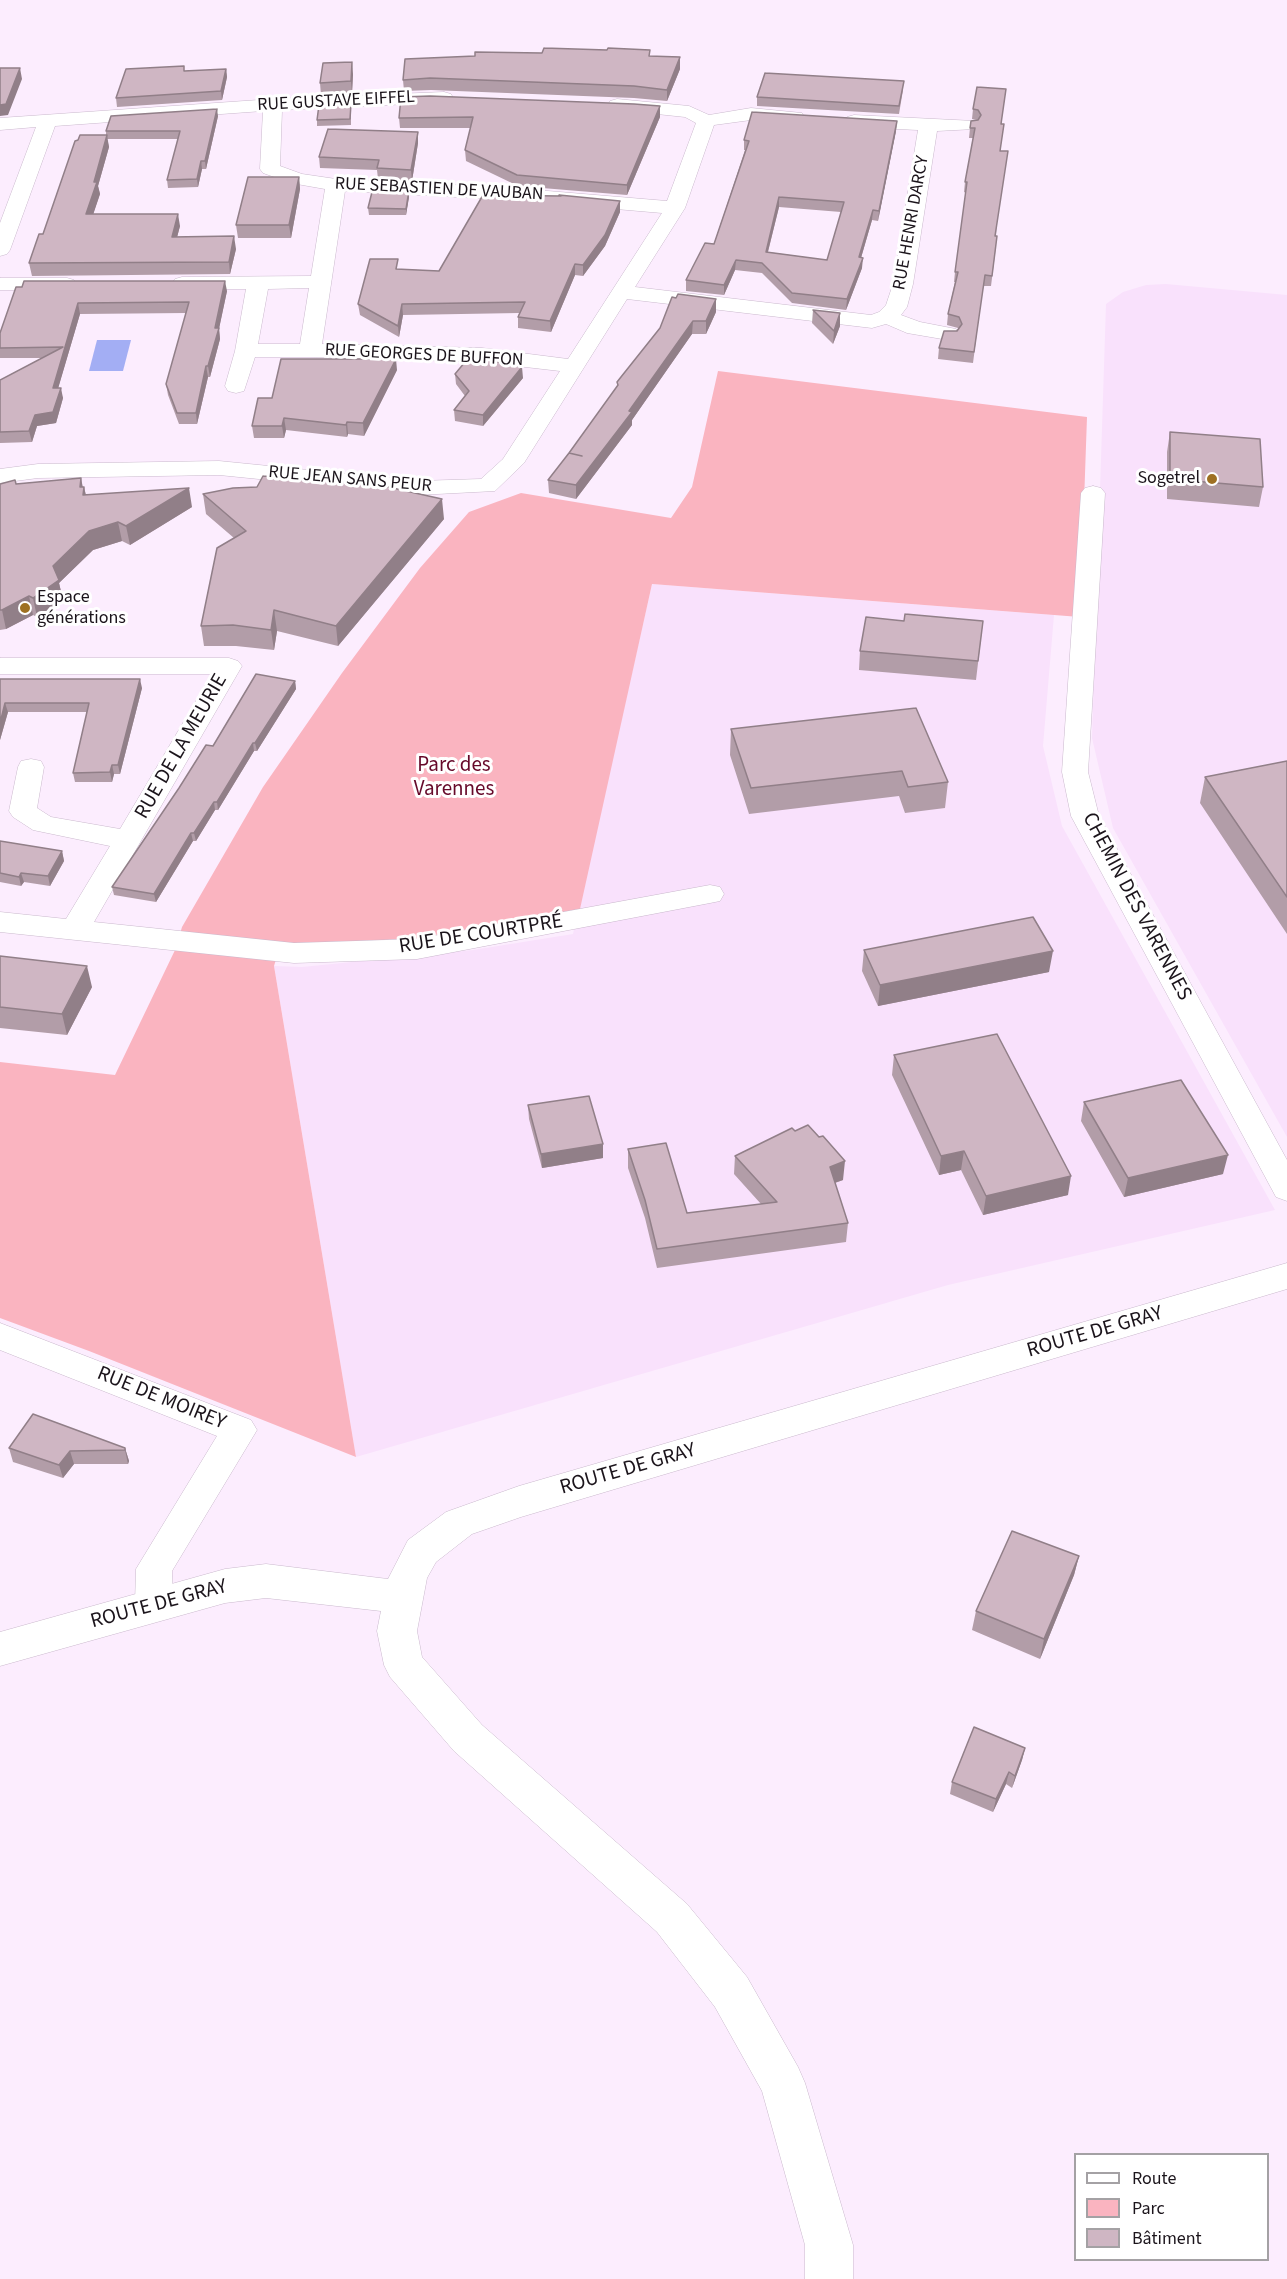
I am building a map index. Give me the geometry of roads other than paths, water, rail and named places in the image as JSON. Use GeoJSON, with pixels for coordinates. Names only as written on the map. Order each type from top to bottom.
{"type":"FeatureCollection","features":[{"type":"Feature","properties":{"kind":"main road","name":"ROUTE DE GRAY"},"geometry":{"type":"LineString","coordinates":[[0,1649],[154,1604],[225,1586],[266,1581],[402,1597],[408,1575],[423,1551],[459,1523],[530,1498],[1287,1276]]}},
{"type":"Feature","properties":{"kind":"main road"},"geometry":{"type":"LineString","coordinates":[[402,1597],[397,1631],[404,1665],[468,1738],[672,1918],[731,1992],[782,2083],[829,2245],[829,2279]]}},
{"type":"Feature","properties":{"kind":"street","name":"RUE GUSTAVE EIFFEL"},"geometry":{"type":"LineString","coordinates":[[0,124],[273,105],[431,98],[466,99]]}},
{"type":"Feature","properties":{"kind":"street"},"geometry":{"type":"LineString","coordinates":[[602,104],[689,112],[706,121],[751,114],[810,118]]}},
{"type":"Feature","properties":{"kind":"street","name":"RUE SEBASTIEN DE VAUBAN"},"geometry":{"type":"LineString","coordinates":[[273,105],[270,169],[298,179],[336,185],[512,194],[675,208]]}},
{"type":"Feature","properties":{"kind":"street","name":"RUE HENRI DARCY"},"geometry":{"type":"LineString","coordinates":[[834,119],[928,125],[968,124]]}},
{"type":"Feature","properties":{"kind":"street"},"geometry":{"type":"LineString","coordinates":[[0,250],[48,120]]}},
{"type":"Feature","properties":{"kind":"street","name":"RUE JEAN SANS PEUR"},"geometry":{"type":"LineString","coordinates":[[0,476],[38,471],[219,468],[418,488],[487,486],[512,463],[675,208],[706,121]]}},
{"type":"Feature","properties":{"kind":"street","name":"RUE HENRI DARCY"},"geometry":{"type":"LineString","coordinates":[[622,292],[872,322],[888,317],[896,307],[903,284],[928,125]]}},
{"type":"Feature","properties":{"kind":"street"},"geometry":{"type":"LineString","coordinates":[[310,350],[336,185]]}},
{"type":"Feature","properties":{"kind":"street"},"geometry":{"type":"LineString","coordinates":[[164,283],[320,282]]}},
{"type":"Feature","properties":{"kind":"street"},"geometry":{"type":"LineString","coordinates":[[236,386],[246,351],[258,283]]}},
{"type":"Feature","properties":{"kind":"street"},"geometry":{"type":"LineString","coordinates":[[0,284],[82,284]]}},
{"type":"Feature","properties":{"kind":"street","name":"RUE HENRI DARCY"},"geometry":{"type":"LineString","coordinates":[[888,317],[915,328],[948,334]]}},
{"type":"Feature","properties":{"kind":"street","name":"RUE GEORGES DE BUFFON"},"geometry":{"type":"LineString","coordinates":[[246,351],[310,350],[482,355],[574,366]]}},
{"type":"Feature","properties":{"kind":"street","name":"CHEMIN DES VARENNES"},"geometry":{"type":"LineString","coordinates":[[1092,493],[1075,772],[1085,816],[1287,1189]]}},
{"type":"Feature","properties":{"kind":"street","name":"RUE DE LA MEURIE"},"geometry":{"type":"LineString","coordinates":[[0,666],[229,666],[74,931]]}},
{"type":"Feature","properties":{"kind":"street"},"geometry":{"type":"LineString","coordinates":[[31,767],[23,811],[43,824],[128,840]]}},
{"type":"Feature","properties":{"kind":"street","name":"RUE DE COURTPRÉ"},"geometry":{"type":"LineString","coordinates":[[0,922],[294,953],[417,949],[710,894]]}},
{"type":"Feature","properties":{"kind":"street","name":"RUE DE MOIREY"},"geometry":{"type":"LineString","coordinates":[[0,1336],[238,1430],[154,1569],[154,1604]]}},
{"type":"Feature","properties":{"kind":"water"},"geometry":{"type":"Polygon","coordinates":[[[97,340],[131,340],[123,371],[89,371],[97,340]]]}},
{"type":"Feature","properties":{"kind":"place","name":"Sogetrel"},"geometry":{"type":"Point","coordinates":[1212,479]}},
{"type":"Feature","properties":{"kind":"place","name":"Espace générations"},"geometry":{"type":"Point","coordinates":[25,608]}},
{"type":"Feature","properties":{"kind":"park label","name":"Parc des Varennes"},"geometry":{"type":"Point","coordinates":[454,778]}}]}
